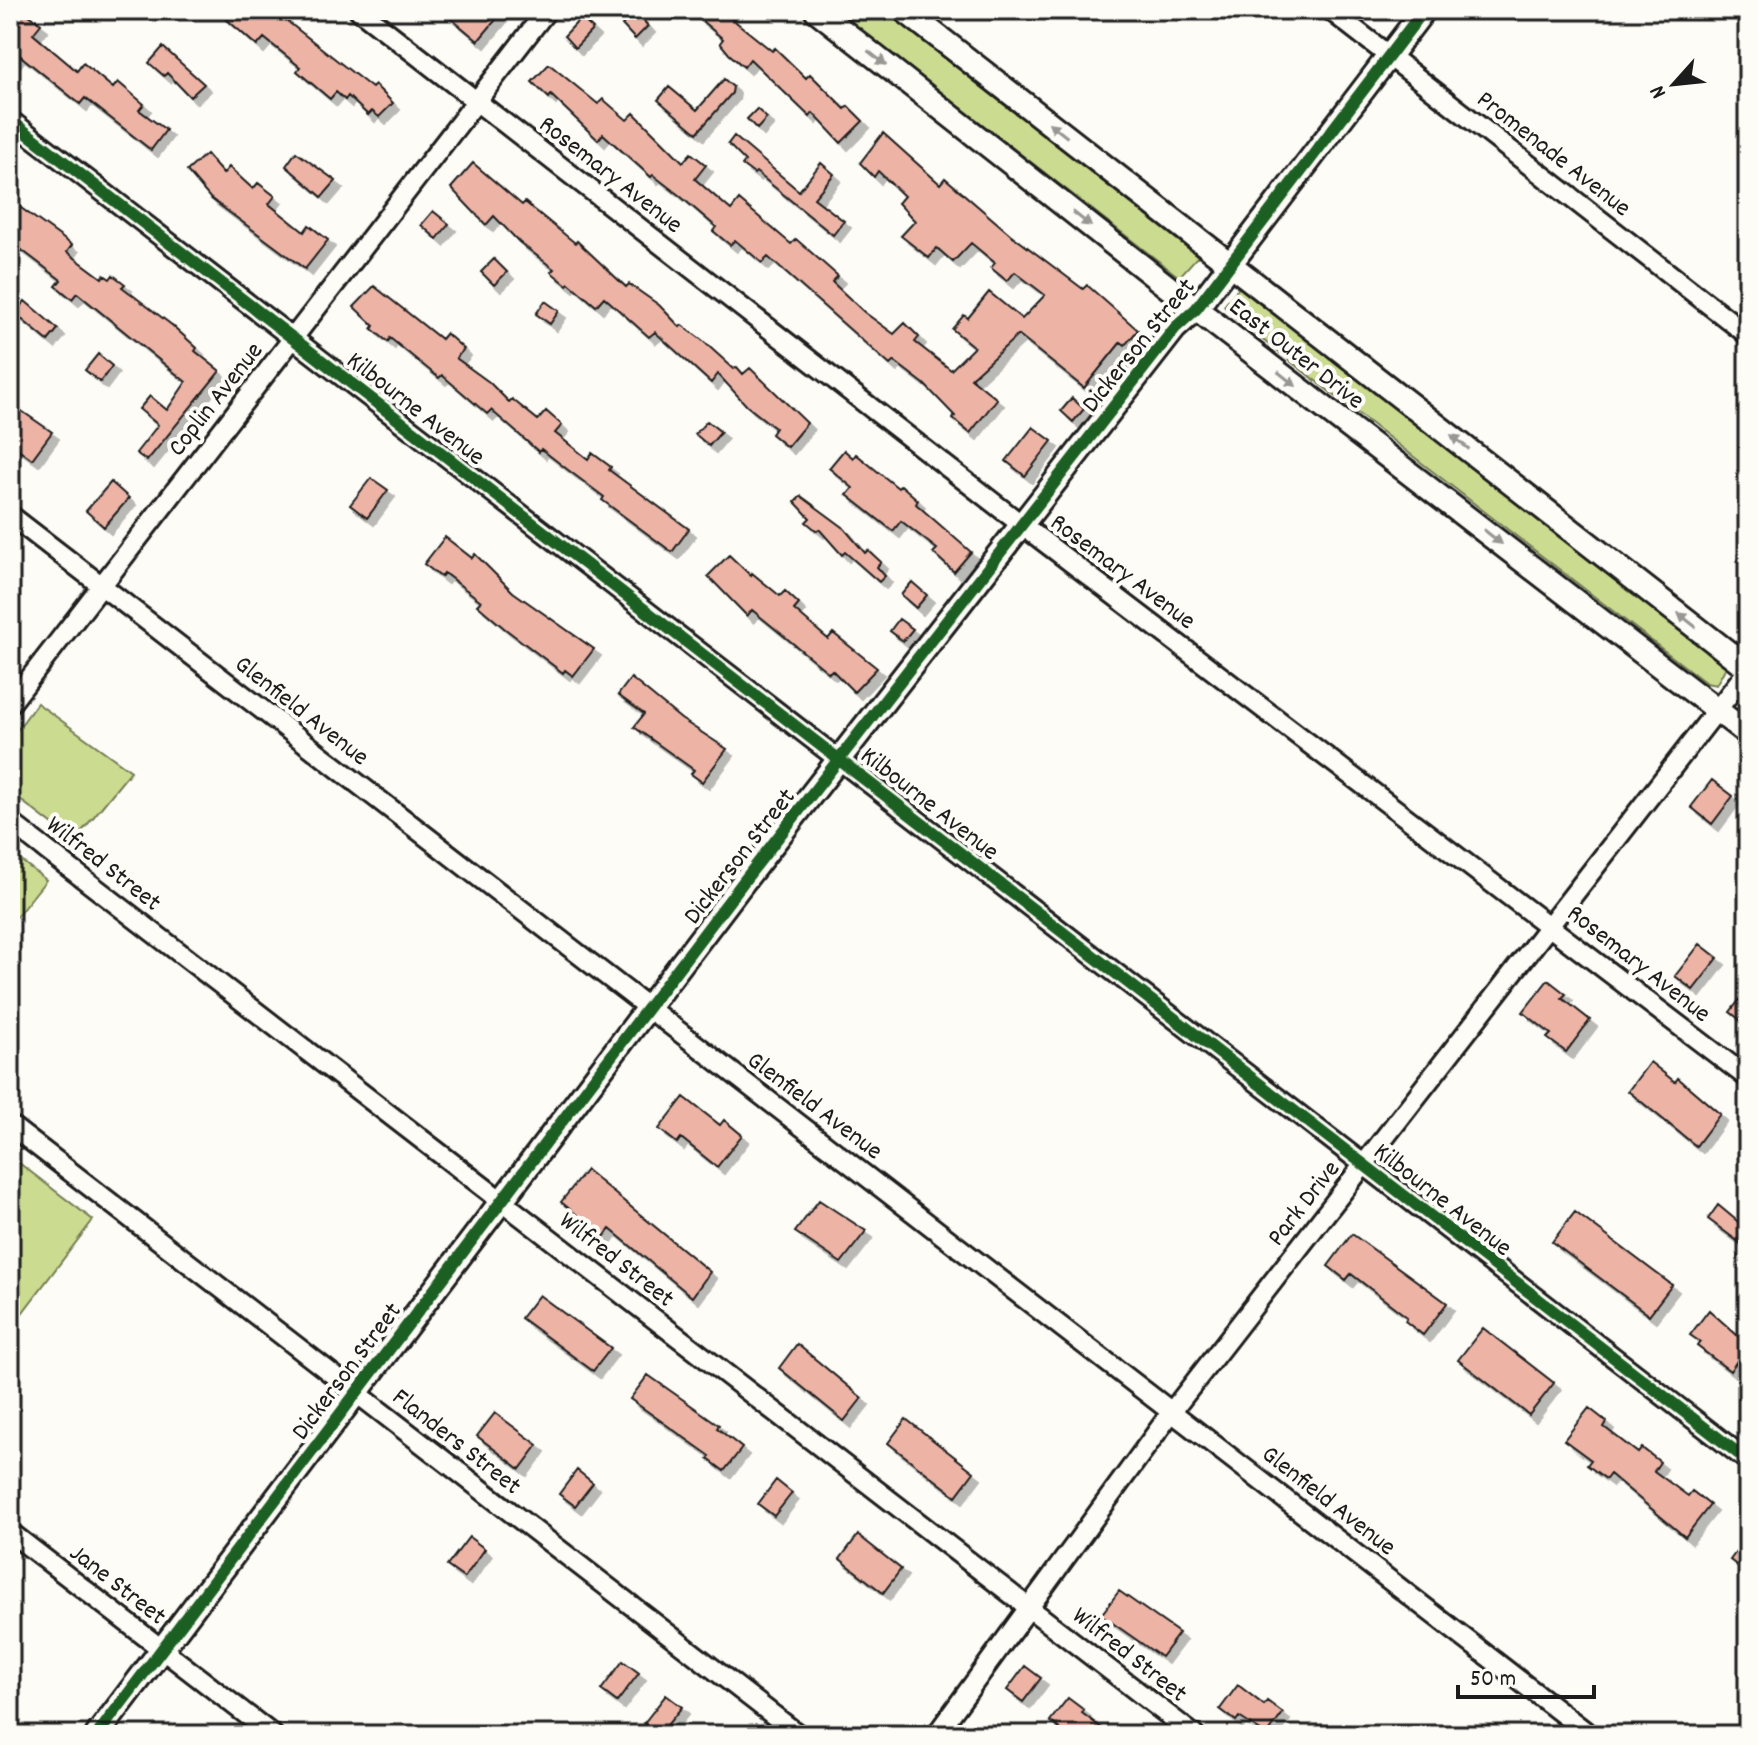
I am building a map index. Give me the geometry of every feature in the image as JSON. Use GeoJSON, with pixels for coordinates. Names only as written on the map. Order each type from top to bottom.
{"type":"FeatureCollection","features":[{"type":"Feature","properties":{"kind":"street","name":"Rosemary Avenue"},"geometry":{"type":"LineString","coordinates":[[359,10],[1022,525],[1748,1078]]}},
{"type":"Feature","properties":{"kind":"street","name":"Coplin Avenue"},"geometry":{"type":"LineString","coordinates":[[10,704],[547,10]]}},
{"type":"Feature","properties":{"kind":"street","name":"East Outer Drive"},"geometry":{"type":"LineString","coordinates":[[816,10],[1196,309],[1748,734]]}},
{"type":"Feature","properties":{"kind":"street","name":"East Outer Drive"},"geometry":{"type":"LineString","coordinates":[[904,10],[1748,669]]}},
{"type":"Feature","properties":{"kind":"street","name":"Promenade Avenue"},"geometry":{"type":"LineString","coordinates":[[1330,10],[1748,335]]}},
{"type":"Feature","properties":{"kind":"street","name":"Dickerson Street"},"geometry":{"type":"LineString","coordinates":[[97,1735],[648,1008],[1175,328],[1196,309],[1424,10]]}},
{"type":"Feature","properties":{"kind":"street","name":"Kilbourne Avenue"},"geometry":{"type":"LineString","coordinates":[[10,120],[1748,1461]]}},
{"type":"Feature","properties":{"kind":"street","name":"Glenfield Avenue"},"geometry":{"type":"LineString","coordinates":[[10,515],[1590,1735]]}},
{"type":"Feature","properties":{"kind":"street","name":"Park Drive"},"geometry":{"type":"LineString","coordinates":[[936,1735],[1173,1410],[1748,669]]}},
{"type":"Feature","properties":{"kind":"street","name":"Wilfred Street"},"geometry":{"type":"LineString","coordinates":[[10,822],[1194,1735]]}},
{"type":"Feature","properties":{"kind":"street","name":"Flanders Street"},"geometry":{"type":"LineString","coordinates":[[10,1125],[799,1735]]}},
{"type":"Feature","properties":{"kind":"street","name":"Jane Street"},"geometry":{"type":"LineString","coordinates":[[10,1532],[273,1735]]}},
{"type":"Feature","properties":{"kind":"green space"},"geometry":{"type":"Polygon","coordinates":[[[835,10],[884,10],[1198,256],[1179,277],[835,10]]]}},
{"type":"Feature","properties":{"kind":"green space"},"geometry":{"type":"Polygon","coordinates":[[[1241,285],[1727,665],[1716,685],[1706,683],[1237,320],[1224,306],[1241,285]]]}},
{"type":"Feature","properties":{"kind":"green space"},"geometry":{"type":"Polygon","coordinates":[[[37,703],[131,771],[74,841],[10,792],[10,740],[37,703]]]}},
{"type":"Feature","properties":{"kind":"green space"},"geometry":{"type":"Polygon","coordinates":[[[10,852],[46,880],[10,925],[10,852]]]}},
{"type":"Feature","properties":{"kind":"green space"},"geometry":{"type":"Polygon","coordinates":[[[10,1156],[93,1220],[10,1329],[10,1156]]]}},
{"type":"Feature","properties":{"kind":"building"},"geometry":{"type":"Polygon","coordinates":[[[216,10],[273,10],[372,88],[375,85],[393,103],[379,117],[372,111],[368,115],[348,96],[345,100],[336,92],[330,99],[297,71],[300,67],[264,38],[257,46],[216,10]]]}},
{"type":"Feature","properties":{"kind":"building"},"geometry":{"type":"Polygon","coordinates":[[[441,10],[504,10],[478,41],[441,10]]]}},
{"type":"Feature","properties":{"kind":"building"},"geometry":{"type":"Polygon","coordinates":[[[689,10],[721,10],[772,51],[775,48],[806,78],[810,74],[845,109],[848,106],[863,121],[841,143],[813,113],[810,117],[750,59],[744,67],[729,54],[720,43],[723,39],[689,10]]]}},
{"type":"Feature","properties":{"kind":"building"},"geometry":{"type":"Polygon","coordinates":[[[24,11],[41,24],[33,34],[77,71],[83,63],[113,88],[118,82],[144,104],[139,110],[166,130],[151,150],[85,98],[80,104],[18,54],[10,64],[10,30],[24,11]]]}},
{"type":"Feature","properties":{"kind":"building"},"geometry":{"type":"Polygon","coordinates":[[[636,12],[648,26],[635,39],[622,25],[636,12]]]}},
{"type":"Feature","properties":{"kind":"building"},"geometry":{"type":"Polygon","coordinates":[[[581,18],[593,29],[575,48],[564,36],[581,18]]]}},
{"type":"Feature","properties":{"kind":"building"},"geometry":{"type":"Polygon","coordinates":[[[163,47],[204,84],[190,97],[167,73],[164,76],[149,63],[163,47]]]}},
{"type":"Feature","properties":{"kind":"building"},"geometry":{"type":"Polygon","coordinates":[[[549,64],[598,104],[603,99],[627,120],[634,113],[683,162],[691,153],[706,165],[695,179],[731,210],[739,200],[791,244],[796,239],[838,276],[832,282],[864,312],[894,334],[905,323],[919,337],[915,342],[951,370],[974,347],[952,329],[964,315],[968,318],[989,292],[1022,319],[1045,295],[1015,272],[1007,281],[991,268],[995,263],[971,243],[953,262],[937,248],[929,258],[901,236],[915,221],[898,203],[904,196],[878,171],[874,177],[860,163],[883,133],[940,184],[945,178],[1010,234],[1083,289],[1087,285],[1138,330],[1125,345],[1121,342],[1084,388],[1018,335],[971,378],[997,399],[970,433],[953,419],[955,416],[924,384],[894,361],[890,365],[768,257],[762,263],[735,240],[730,245],[713,231],[716,227],[680,196],[653,175],[651,177],[603,134],[598,140],[551,95],[549,98],[532,82],[549,64]]]}},
{"type":"Feature","properties":{"kind":"building"},"geometry":{"type":"Polygon","coordinates":[[[724,79],[733,87],[732,93],[697,133],[658,100],[669,87],[697,110],[724,79]]]}},
{"type":"Feature","properties":{"kind":"building"},"geometry":{"type":"Polygon","coordinates":[[[757,109],[767,118],[757,129],[747,119],[757,109]]]}},
{"type":"Feature","properties":{"kind":"building"},"geometry":{"type":"Polygon","coordinates":[[[734,136],[799,191],[821,163],[834,174],[814,198],[844,221],[833,235],[756,172],[754,174],[742,165],[745,161],[728,144],[734,136]]]}},
{"type":"Feature","properties":{"kind":"building"},"geometry":{"type":"Polygon","coordinates":[[[296,152],[336,181],[322,197],[286,166],[296,152]]]}},
{"type":"Feature","properties":{"kind":"building"},"geometry":{"type":"Polygon","coordinates":[[[206,154],[223,174],[229,167],[253,189],[258,183],[275,196],[269,204],[304,232],[309,225],[328,240],[305,269],[210,198],[187,171],[206,154]]]}},
{"type":"Feature","properties":{"kind":"building"},"geometry":{"type":"Polygon","coordinates":[[[473,163],[522,205],[525,202],[575,243],[577,241],[626,287],[629,284],[659,305],[680,327],[682,325],[702,340],[734,369],[737,367],[743,374],[750,368],[807,423],[787,447],[771,434],[775,428],[747,406],[718,374],[711,383],[655,332],[649,337],[604,297],[596,306],[551,272],[554,269],[519,242],[494,216],[486,225],[451,188],[473,163]]]}},
{"type":"Feature","properties":{"kind":"building"},"geometry":{"type":"Polygon","coordinates":[[[10,200],[72,245],[67,252],[102,278],[104,275],[110,279],[113,275],[125,284],[122,287],[173,326],[197,348],[195,351],[220,371],[147,461],[136,453],[158,425],[139,409],[150,396],[167,410],[186,382],[77,293],[72,299],[56,286],[61,280],[10,241],[10,200]]]}},
{"type":"Feature","properties":{"kind":"building"},"geometry":{"type":"Polygon","coordinates":[[[433,211],[449,224],[437,239],[421,225],[433,211]]]}},
{"type":"Feature","properties":{"kind":"building"},"geometry":{"type":"Polygon","coordinates":[[[494,259],[507,272],[494,285],[481,272],[494,259]]]}},
{"type":"Feature","properties":{"kind":"building"},"geometry":{"type":"Polygon","coordinates":[[[374,286],[441,339],[446,333],[464,349],[456,358],[489,382],[509,402],[512,399],[538,420],[546,411],[562,425],[555,433],[588,459],[592,453],[611,467],[609,470],[689,529],[672,552],[541,449],[539,452],[491,410],[487,414],[442,375],[439,378],[390,338],[388,342],[372,329],[374,326],[354,307],[374,286]]]}},
{"type":"Feature","properties":{"kind":"building"},"geometry":{"type":"Polygon","coordinates":[[[25,301],[58,329],[48,341],[14,313],[25,301]]]}},
{"type":"Feature","properties":{"kind":"building"},"geometry":{"type":"Polygon","coordinates":[[[545,301],[559,311],[550,324],[536,314],[545,301]]]}},
{"type":"Feature","properties":{"kind":"building"},"geometry":{"type":"Polygon","coordinates":[[[98,354],[112,366],[100,382],[85,370],[98,354]]]}},
{"type":"Feature","properties":{"kind":"building"},"geometry":{"type":"Polygon","coordinates":[[[1072,398],[1084,409],[1073,422],[1061,411],[1072,398]]]}},
{"type":"Feature","properties":{"kind":"building"},"geometry":{"type":"Polygon","coordinates":[[[10,403],[52,432],[32,459],[10,443],[10,403]]]}},
{"type":"Feature","properties":{"kind":"building"},"geometry":{"type":"Polygon","coordinates":[[[707,421],[721,432],[709,446],[695,434],[707,421]]]}},
{"type":"Feature","properties":{"kind":"building"},"geometry":{"type":"Polygon","coordinates":[[[1033,427],[1052,441],[1025,476],[1006,461],[1033,427]]]}},
{"type":"Feature","properties":{"kind":"building"},"geometry":{"type":"Polygon","coordinates":[[[844,450],[853,458],[856,454],[898,488],[901,485],[918,500],[916,504],[971,552],[954,572],[933,553],[937,549],[901,521],[893,531],[847,495],[853,488],[829,468],[844,450]]]}},
{"type":"Feature","properties":{"kind":"building"},"geometry":{"type":"Polygon","coordinates":[[[371,478],[388,490],[367,518],[350,505],[371,478]]]}},
{"type":"Feature","properties":{"kind":"building"},"geometry":{"type":"Polygon","coordinates":[[[111,482],[129,498],[104,527],[86,511],[111,482]]]}},
{"type":"Feature","properties":{"kind":"building"},"geometry":{"type":"Polygon","coordinates":[[[801,496],[843,527],[865,553],[868,550],[881,562],[877,567],[885,576],[879,582],[845,552],[842,555],[819,529],[817,531],[806,522],[810,518],[795,502],[801,496]]]}},
{"type":"Feature","properties":{"kind":"building"},"geometry":{"type":"Polygon","coordinates":[[[445,537],[472,558],[475,554],[513,592],[594,649],[573,676],[565,670],[563,673],[504,628],[477,605],[481,601],[444,573],[441,577],[424,564],[445,537]]]}},
{"type":"Feature","properties":{"kind":"building"},"geometry":{"type":"Polygon","coordinates":[[[729,555],[751,576],[752,573],[780,596],[785,591],[799,604],[794,610],[828,639],[833,633],[877,668],[854,692],[832,670],[829,673],[752,610],[747,616],[708,576],[729,555]]]}},
{"type":"Feature","properties":{"kind":"building"},"geometry":{"type":"Polygon","coordinates":[[[912,582],[927,595],[916,608],[901,595],[912,582]]]}},
{"type":"Feature","properties":{"kind":"building"},"geometry":{"type":"Polygon","coordinates":[[[899,619],[913,629],[903,641],[890,631],[899,619]]]}},
{"type":"Feature","properties":{"kind":"building"},"geometry":{"type":"Polygon","coordinates":[[[631,678],[681,719],[727,749],[702,782],[691,774],[694,770],[634,727],[644,714],[618,695],[631,678]]]}},
{"type":"Feature","properties":{"kind":"building"},"geometry":{"type":"Polygon","coordinates":[[[1712,780],[1733,796],[1712,824],[1691,807],[1712,780]]]}},
{"type":"Feature","properties":{"kind":"building"},"geometry":{"type":"Polygon","coordinates":[[[1700,944],[1718,958],[1693,990],[1675,976],[1700,944]]]}},
{"type":"Feature","properties":{"kind":"building"},"geometry":{"type":"Polygon","coordinates":[[[1548,980],[1566,994],[1562,998],[1590,1020],[1566,1052],[1547,1038],[1551,1034],[1523,1012],[1548,980]]]}},
{"type":"Feature","properties":{"kind":"building"},"geometry":{"type":"Polygon","coordinates":[[[1748,989],[1748,1026],[1730,1012],[1748,989]]]}},
{"type":"Feature","properties":{"kind":"building"},"geometry":{"type":"Polygon","coordinates":[[[1650,1062],[1675,1082],[1678,1078],[1720,1114],[1696,1146],[1628,1091],[1650,1062]]]}},
{"type":"Feature","properties":{"kind":"building"},"geometry":{"type":"Polygon","coordinates":[[[684,1097],[720,1125],[724,1120],[742,1135],[717,1167],[681,1138],[677,1143],[659,1129],[684,1097]]]}},
{"type":"Feature","properties":{"kind":"building"},"geometry":{"type":"Polygon","coordinates":[[[586,1170],[710,1272],[692,1297],[610,1229],[604,1237],[561,1202],[586,1170]]]}},
{"type":"Feature","properties":{"kind":"building"},"geometry":{"type":"Polygon","coordinates":[[[819,1200],[866,1231],[841,1263],[795,1232],[819,1200]]]}},
{"type":"Feature","properties":{"kind":"building"},"geometry":{"type":"Polygon","coordinates":[[[1718,1205],[1748,1230],[1748,1249],[1708,1219],[1718,1205]]]}},
{"type":"Feature","properties":{"kind":"building"},"geometry":{"type":"Polygon","coordinates":[[[1575,1212],[1672,1285],[1649,1315],[1552,1242],[1575,1212]]]}},
{"type":"Feature","properties":{"kind":"building"},"geometry":{"type":"Polygon","coordinates":[[[1352,1234],[1447,1303],[1423,1335],[1405,1321],[1407,1317],[1351,1274],[1346,1280],[1328,1266],[1352,1234]]]}},
{"type":"Feature","properties":{"kind":"building"},"geometry":{"type":"Polygon","coordinates":[[[539,1295],[611,1348],[593,1371],[521,1318],[539,1295]]]}},
{"type":"Feature","properties":{"kind":"building"},"geometry":{"type":"Polygon","coordinates":[[[1709,1310],[1748,1345],[1730,1371],[1697,1346],[1700,1342],[1690,1335],[1709,1310]]]}},
{"type":"Feature","properties":{"kind":"building"},"geometry":{"type":"Polygon","coordinates":[[[1483,1328],[1554,1383],[1529,1415],[1458,1360],[1483,1328]]]}},
{"type":"Feature","properties":{"kind":"building"},"geometry":{"type":"Polygon","coordinates":[[[797,1344],[862,1398],[844,1421],[779,1368],[797,1344]]]}},
{"type":"Feature","properties":{"kind":"building"},"geometry":{"type":"Polygon","coordinates":[[[648,1375],[719,1425],[717,1428],[742,1448],[724,1471],[708,1459],[710,1456],[630,1399],[648,1375]]]}},
{"type":"Feature","properties":{"kind":"building"},"geometry":{"type":"Polygon","coordinates":[[[1589,1408],[1607,1422],[1604,1427],[1638,1453],[1642,1448],[1660,1462],[1654,1471],[1688,1496],[1692,1491],[1710,1505],[1685,1537],[1610,1474],[1606,1479],[1587,1465],[1591,1460],[1564,1440],[1589,1408]]]}},
{"type":"Feature","properties":{"kind":"building"},"geometry":{"type":"Polygon","coordinates":[[[495,1413],[538,1445],[520,1469],[477,1436],[495,1413]]]}},
{"type":"Feature","properties":{"kind":"building"},"geometry":{"type":"Polygon","coordinates":[[[906,1419],[974,1472],[956,1496],[888,1443],[906,1419]]]}},
{"type":"Feature","properties":{"kind":"building"},"geometry":{"type":"Polygon","coordinates":[[[577,1470],[593,1483],[575,1506],[559,1494],[577,1470]]]}},
{"type":"Feature","properties":{"kind":"building"},"geometry":{"type":"Polygon","coordinates":[[[776,1480],[792,1493],[774,1516],[758,1504],[776,1480]]]}},
{"type":"Feature","properties":{"kind":"building"},"geometry":{"type":"Polygon","coordinates":[[[858,1535],[901,1569],[883,1593],[840,1559],[858,1535]]]}},
{"type":"Feature","properties":{"kind":"building"},"geometry":{"type":"Polygon","coordinates":[[[1748,1536],[1748,1574],[1730,1560],[1748,1536]]]}},
{"type":"Feature","properties":{"kind":"building"},"geometry":{"type":"Polygon","coordinates":[[[469,1537],[485,1549],[464,1578],[447,1566],[469,1537]]]}},
{"type":"Feature","properties":{"kind":"building"},"geometry":{"type":"Polygon","coordinates":[[[1119,1591],[1179,1633],[1161,1657],[1101,1615],[1119,1591]]]}},
{"type":"Feature","properties":{"kind":"building"},"geometry":{"type":"Polygon","coordinates":[[[623,1661],[639,1673],[617,1702],[601,1690],[623,1661]]]}},
{"type":"Feature","properties":{"kind":"building"},"geometry":{"type":"Polygon","coordinates":[[[1025,1666],[1041,1678],[1023,1702],[1007,1690],[1025,1666]]]}},
{"type":"Feature","properties":{"kind":"building"},"geometry":{"type":"Polygon","coordinates":[[[1238,1685],[1264,1705],[1267,1701],[1283,1713],[1267,1735],[1239,1717],[1236,1721],[1220,1709],[1238,1685]]]}},
{"type":"Feature","properties":{"kind":"building"},"geometry":{"type":"Polygon","coordinates":[[[666,1695],[682,1707],[659,1735],[644,1723],[666,1695]]]}},
{"type":"Feature","properties":{"kind":"building"},"geometry":{"type":"Polygon","coordinates":[[[1068,1698],[1111,1735],[1067,1735],[1050,1721],[1068,1698]]]}},
{"type":"Feature","properties":{"kind":"cycle path"},"geometry":{"type":"LineString","coordinates":[[97,1735],[744,881],[1175,328],[1196,309],[1424,10]]}},
{"type":"Feature","properties":{"kind":"cycle path"},"geometry":{"type":"LineString","coordinates":[[10,120],[1748,1461]]}}]}
